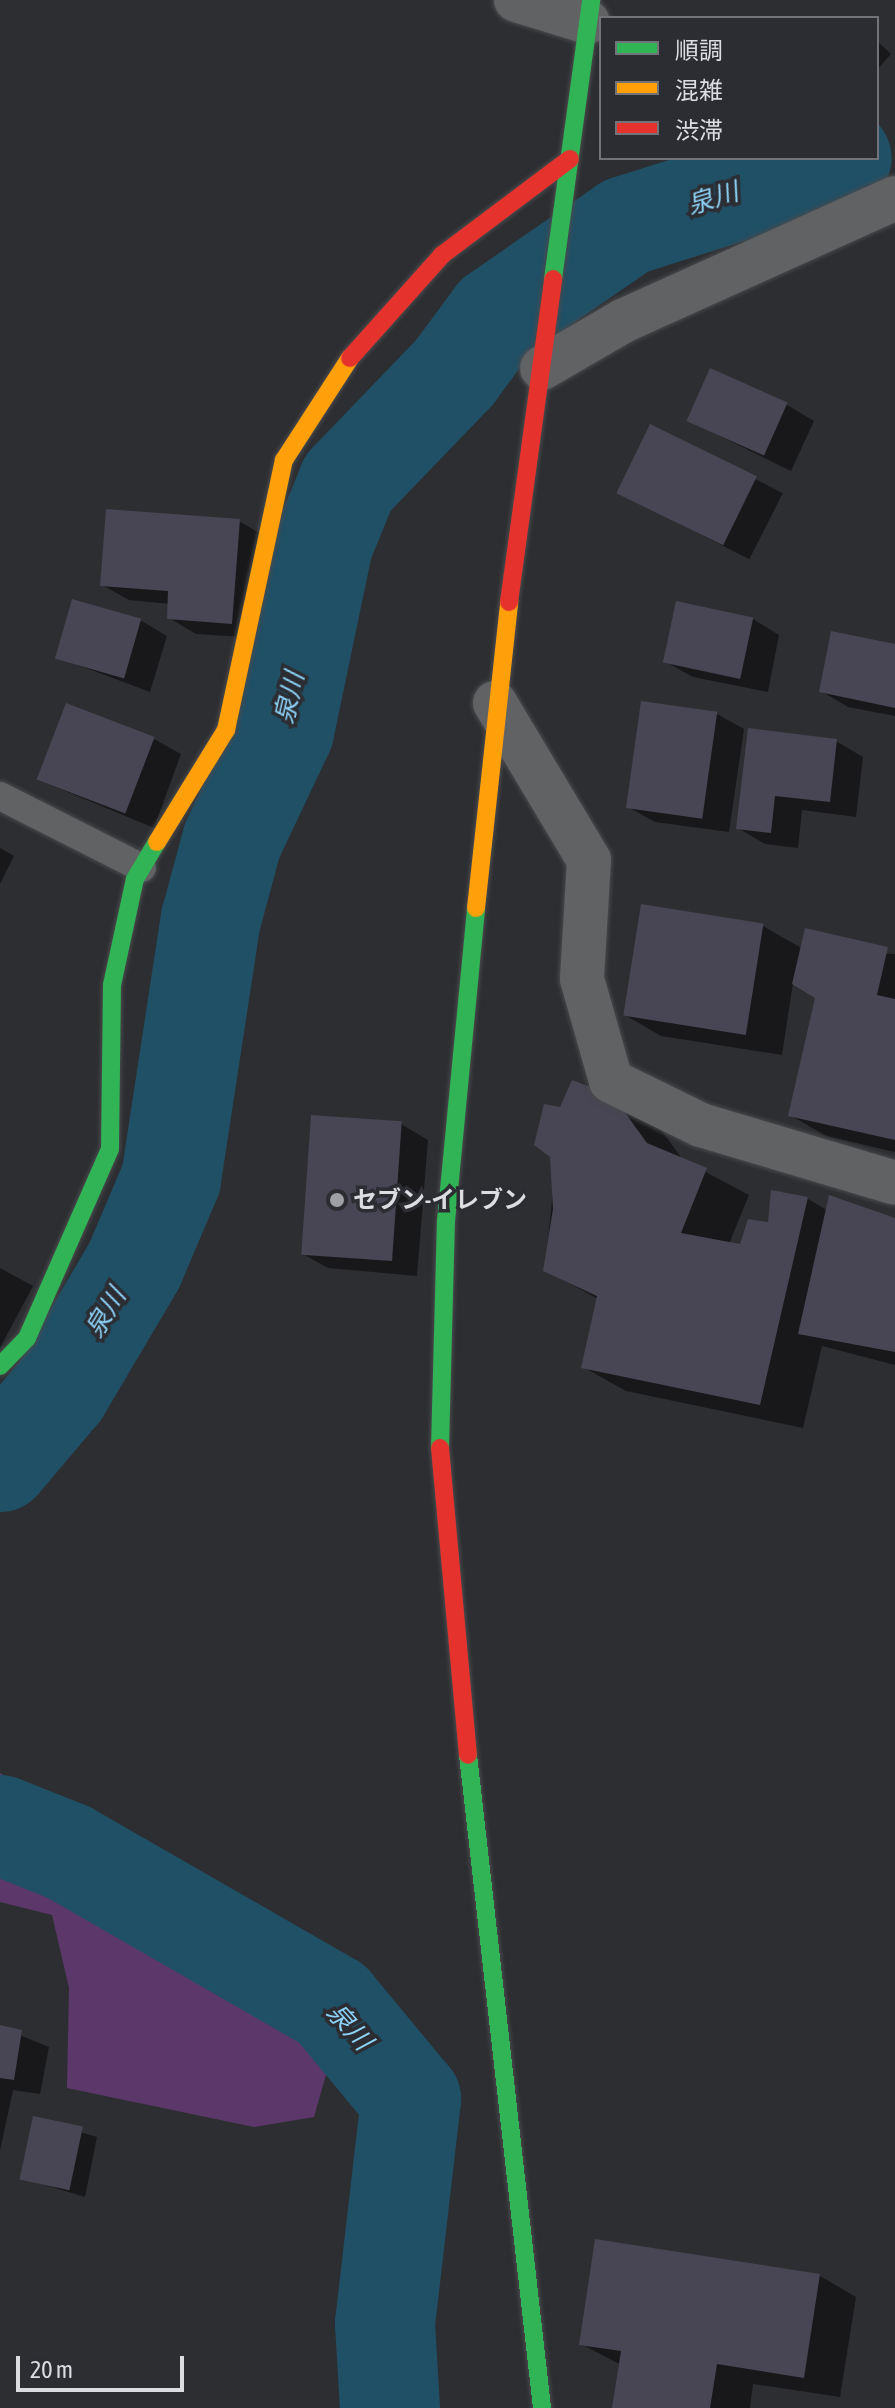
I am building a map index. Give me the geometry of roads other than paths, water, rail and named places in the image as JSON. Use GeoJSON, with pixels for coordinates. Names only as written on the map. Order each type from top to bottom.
{"type":"FeatureCollection","features":[{"type":"Feature","properties":{"kind":"street"},"geometry":{"type":"LineString","coordinates":[[516,0],[589,11],[495,703],[446,1221],[439,1432],[451,1604],[542,2408]]}},
{"type":"Feature","properties":{"kind":"street"},"geometry":{"type":"LineString","coordinates":[[0,1366],[27,1338],[110,1149],[112,985],[142,868],[226,730],[284,460],[376,324],[442,255],[570,159]]}},
{"type":"Feature","properties":{"kind":"street"},"geometry":{"type":"LineString","coordinates":[[542,363],[623,321],[895,198]]}},
{"type":"Feature","properties":{"kind":"street"},"geometry":{"type":"LineString","coordinates":[[495,703],[589,860],[582,979],[611,1081],[701,1125],[895,1183]]}},
{"type":"Feature","properties":{"kind":"lane"},"geometry":{"type":"LineString","coordinates":[[0,796],[142,868]]}},
{"type":"Feature","properties":{"kind":"waterway","name":"泉川"},"geometry":{"type":"LineString","coordinates":[[0,1462],[60,1391],[134,1266],[171,1179],[211,919],[232,841],[284,731],[323,544],[348,483],[454,373],[496,316],[626,226],[836,160]]}},
{"type":"Feature","properties":{"kind":"waterway","name":"泉川"},"geometry":{"type":"LineString","coordinates":[[0,1825],[68,1852],[332,2004],[411,2099],[385,2324],[390,2408]]}},
{"type":"Feature","properties":{"kind":"place","name":"セブン-イレブン"},"geometry":{"type":"Point","coordinates":[337,1200]}}]}
